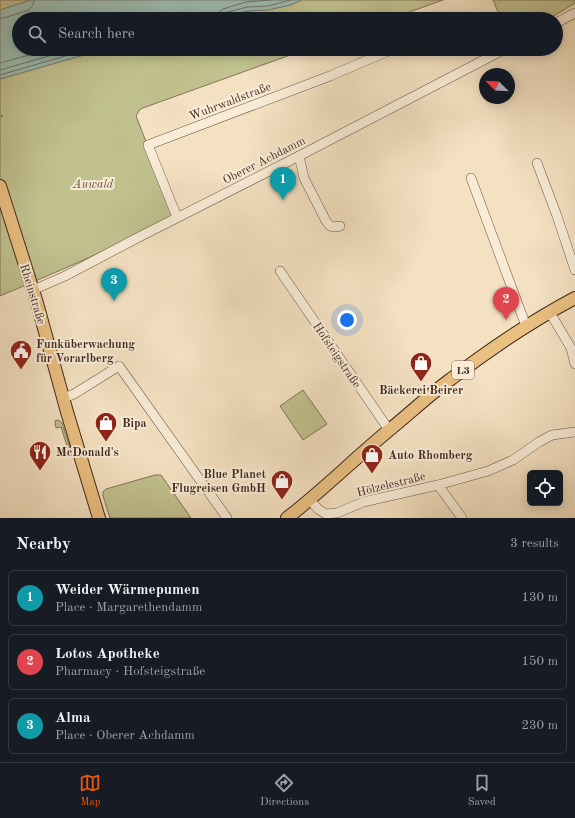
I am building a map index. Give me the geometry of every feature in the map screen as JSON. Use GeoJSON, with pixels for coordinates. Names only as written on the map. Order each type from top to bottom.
{"type":"FeatureCollection","features":[{"type":"Feature","properties":{"kind":"main road","name":"Rheinstraße"},"geometry":{"type":"LineString","coordinates":[[0,186],[33,290],[62,398],[99,518]]}},
{"type":"Feature","properties":{"kind":"main road","name":"L3"},"geometry":{"type":"LineString","coordinates":[[287,518],[451,379],[526,326],[549,311],[575,298]]}},
{"type":"Feature","properties":{"kind":"street"},"geometry":{"type":"LineString","coordinates":[[563,19],[575,13]]}},
{"type":"Feature","properties":{"kind":"street","name":"Wuhrwaldstraße"},"geometry":{"type":"LineString","coordinates":[[177,218],[148,146],[330,76],[377,56]]}},
{"type":"Feature","properties":{"kind":"street","name":"Oberer Achdamm"},"geometry":{"type":"LineString","coordinates":[[33,290],[65,276],[492,56]]}},
{"type":"Feature","properties":{"kind":"street"},"geometry":{"type":"LineString","coordinates":[[299,156],[304,178],[326,221],[330,226],[340,226]]}},
{"type":"Feature","properties":{"kind":"street"},"geometry":{"type":"LineString","coordinates":[[537,162],[575,270]]}},
{"type":"Feature","properties":{"kind":"street"},"geometry":{"type":"LineString","coordinates":[[471,178],[526,326]]}},
{"type":"Feature","properties":{"kind":"street","name":"Hofsteigstraße"},"geometry":{"type":"LineString","coordinates":[[280,271],[389,430]]}},
{"type":"Feature","properties":{"kind":"street"},"geometry":{"type":"LineString","coordinates":[[549,311],[571,348],[575,364]]}},
{"type":"Feature","properties":{"kind":"street"},"geometry":{"type":"LineString","coordinates":[[62,398],[74,394],[119,366],[227,518]]}},
{"type":"Feature","properties":{"kind":"street","name":"Hölzelestraße"},"geometry":{"type":"LineString","coordinates":[[309,499],[318,509],[326,514],[336,513],[363,502],[438,485],[488,471],[513,460],[552,435],[575,432]]}},
{"type":"Feature","properties":{"kind":"street","name":"Hölzelestraße"},"geometry":{"type":"LineString","coordinates":[[438,485],[462,518]]}},
{"type":"Feature","properties":{"kind":"green space"},"geometry":{"type":"Polygon","coordinates":[[[0,0],[31,0],[0,10],[0,0]]]}},
{"type":"Feature","properties":{"kind":"green space"},"geometry":{"type":"Polygon","coordinates":[[[302,0],[443,0],[410,12],[244,12],[268,10],[290,5],[302,0]]]}},
{"type":"Feature","properties":{"kind":"green space"},"geometry":{"type":"Polygon","coordinates":[[[493,0],[575,0],[575,3],[560,12],[498,12],[493,0]]]}},
{"type":"Feature","properties":{"kind":"green space","name":"Auwald"},"geometry":{"type":"Polygon","coordinates":[[[80,56],[288,56],[140,109],[136,116],[175,216],[110,248],[0,296],[0,116],[3,116],[0,115],[0,79],[80,56]]]}},
{"type":"Feature","properties":{"kind":"green space"},"geometry":{"type":"Polygon","coordinates":[[[303,390],[327,424],[303,440],[280,406],[303,390]]]}},
{"type":"Feature","properties":{"kind":"green space"},"geometry":{"type":"Polygon","coordinates":[[[57,420],[62,423],[70,448],[68,449],[61,427],[56,428],[55,421],[57,420]]]}},
{"type":"Feature","properties":{"kind":"green space"},"geometry":{"type":"Polygon","coordinates":[[[155,475],[161,475],[191,518],[110,518],[103,496],[103,492],[106,489],[155,475]]]}},
{"type":"Feature","properties":{"kind":"water"},"geometry":{"type":"Polygon","coordinates":[[[31,0],[302,0],[290,5],[268,10],[244,12],[12,12],[12,56],[80,56],[0,79],[0,10],[31,0]]]}},
{"type":"Feature","properties":{"kind":"place","name":"Weider Wärmepumen"},"geometry":{"type":"Point","coordinates":[283,200]}},
{"type":"Feature","properties":{"kind":"place","name":"Alma"},"geometry":{"type":"Point","coordinates":[114,301]}},
{"type":"Feature","properties":{"kind":"place","name":"Lotos Apotheke"},"geometry":{"type":"Point","coordinates":[506,320]}},
{"type":"Feature","properties":{"kind":"place","name":"Funküberwachung für Vorarlberg"},"geometry":{"type":"Point","coordinates":[21,370]}},
{"type":"Feature","properties":{"kind":"place","name":"Bäckerei Beirer"},"geometry":{"type":"Point","coordinates":[421,382]}},
{"type":"Feature","properties":{"kind":"place","name":"Bipa"},"geometry":{"type":"Point","coordinates":[106,442]}},
{"type":"Feature","properties":{"kind":"place","name":"McDonald's"},"geometry":{"type":"Point","coordinates":[40,472]}},
{"type":"Feature","properties":{"kind":"place","name":"Auto Rhomberg"},"geometry":{"type":"Point","coordinates":[372,474]}},
{"type":"Feature","properties":{"kind":"place","name":"Blue Planet Flugreisen GmbH"},"geometry":{"type":"Point","coordinates":[282,500]}}]}
